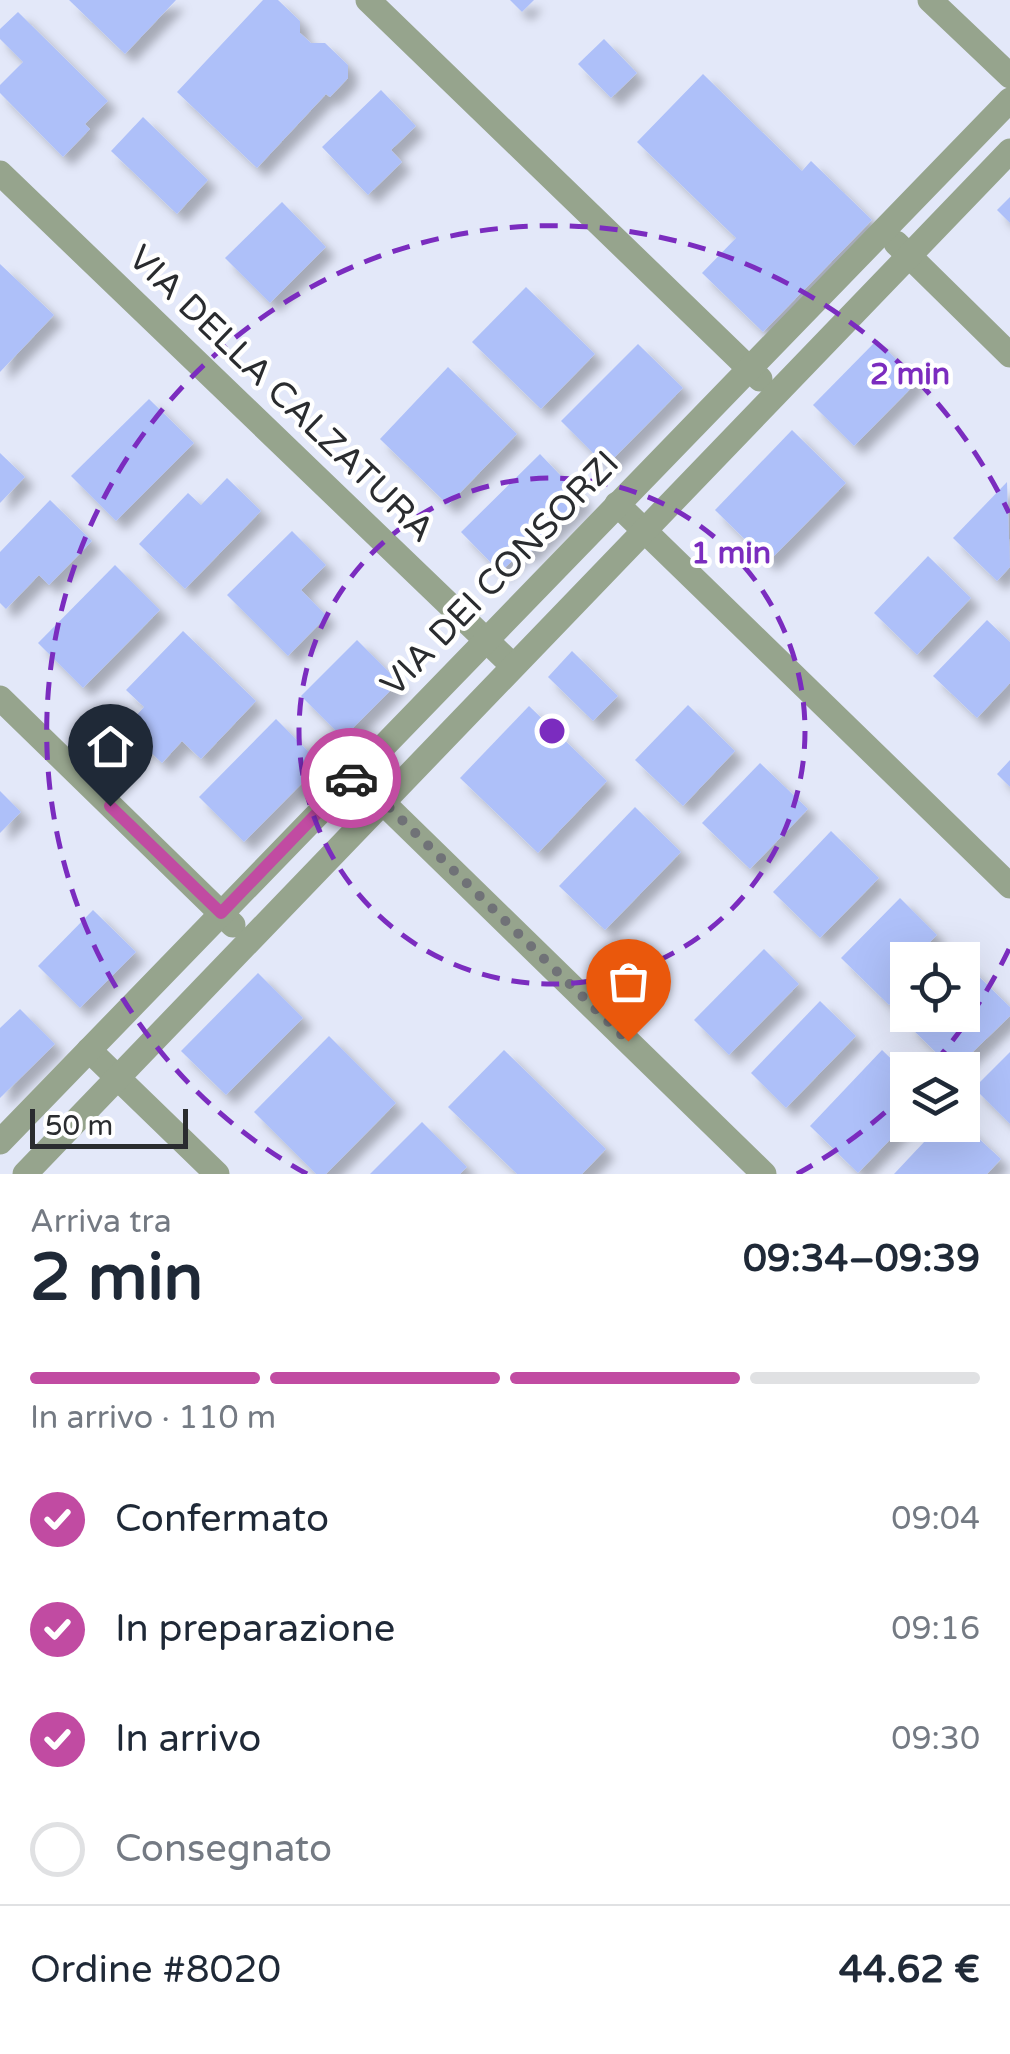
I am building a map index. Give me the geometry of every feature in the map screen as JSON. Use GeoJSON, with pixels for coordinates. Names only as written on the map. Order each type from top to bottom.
{"type":"FeatureCollection","features":[{"type":"Feature","properties":{"kind":"street"},"geometry":{"type":"LineString","coordinates":[[368,0],[776,394]]}},
{"type":"Feature","properties":{"kind":"street"},"geometry":{"type":"LineString","coordinates":[[930,0],[1010,76]]}},
{"type":"Feature","properties":{"kind":"street","name":"VIA DEI CONSORZI"},"geometry":{"type":"LineString","coordinates":[[0,1142],[1010,100]]}},
{"type":"Feature","properties":{"kind":"street","name":"VIA DEI CONSORZI"},"geometry":{"type":"LineString","coordinates":[[25,1174],[1010,150]]}},
{"type":"Feature","properties":{"kind":"street","name":"VIA DELLA CALZATURA"},"geometry":{"type":"LineString","coordinates":[[0,173],[514,666]]}},
{"type":"Feature","properties":{"kind":"street"},"geometry":{"type":"LineString","coordinates":[[884,230],[1010,355]]}},
{"type":"Feature","properties":{"kind":"street"},"geometry":{"type":"LineString","coordinates":[[618,504],[1010,886]]}},
{"type":"Feature","properties":{"kind":"street"},"geometry":{"type":"LineString","coordinates":[[0,698],[250,940]]}},
{"type":"Feature","properties":{"kind":"street"},"geometry":{"type":"LineString","coordinates":[[355,774],[764,1174]]}},
{"type":"Feature","properties":{"kind":"street"},"geometry":{"type":"LineString","coordinates":[[89,1050],[217,1174]]}},
{"type":"Feature","properties":{"kind":"shaded area"},"geometry":{"type":"Polygon","coordinates":[[[0,0],[1010,0],[1010,1174],[0,1174],[0,0]]]}},
{"type":"Feature","properties":{"kind":"building"},"geometry":{"type":"Polygon","coordinates":[[[69,0],[176,0],[125,54],[69,0]]]}},
{"type":"Feature","properties":{"kind":"building"},"geometry":{"type":"Polygon","coordinates":[[[263,0],[278,0],[300,21],[300,33],[311,43],[325,43],[348,65],[348,78],[330,97],[326,94],[257,168],[177,92],[263,0]]]}},
{"type":"Feature","properties":{"kind":"building"},"geometry":{"type":"Polygon","coordinates":[[[510,0],[534,0],[522,12],[510,0]]]}},
{"type":"Feature","properties":{"kind":"building"},"geometry":{"type":"Polygon","coordinates":[[[18,12],[108,101],[85,124],[90,129],[63,157],[0,93],[0,85],[23,62],[0,39],[0,29],[18,12]]]}},
{"type":"Feature","properties":{"kind":"building"},"geometry":{"type":"Polygon","coordinates":[[[604,39],[637,73],[611,98],[578,64],[604,39]]]}},
{"type":"Feature","properties":{"kind":"building"},"geometry":{"type":"Polygon","coordinates":[[[703,74],[802,171],[811,161],[872,220],[763,332],[702,273],[736,238],[637,142],[703,74]]]}},
{"type":"Feature","properties":{"kind":"building"},"geometry":{"type":"Polygon","coordinates":[[[381,90],[416,126],[391,150],[402,162],[368,195],[322,147],[381,90]]]}},
{"type":"Feature","properties":{"kind":"building"},"geometry":{"type":"Polygon","coordinates":[[[143,117],[208,180],[177,214],[111,151],[143,117]]]}},
{"type":"Feature","properties":{"kind":"building"},"geometry":{"type":"Polygon","coordinates":[[[1010,197],[1010,223],[997,210],[1010,197]]]}},
{"type":"Feature","properties":{"kind":"building"},"geometry":{"type":"Polygon","coordinates":[[[282,202],[326,247],[270,303],[225,258],[282,202]]]}},
{"type":"Feature","properties":{"kind":"building"},"geometry":{"type":"Polygon","coordinates":[[[0,264],[54,315],[0,372],[0,264]]]}},
{"type":"Feature","properties":{"kind":"building"},"geometry":{"type":"Polygon","coordinates":[[[526,287],[595,354],[541,409],[472,342],[526,287]]]}},
{"type":"Feature","properties":{"kind":"building"},"geometry":{"type":"Polygon","coordinates":[[[877,340],[918,381],[854,446],[813,405],[877,340]]]}},
{"type":"Feature","properties":{"kind":"building"},"geometry":{"type":"Polygon","coordinates":[[[638,344],[683,388],[606,466],[561,421],[638,344]]]}},
{"type":"Feature","properties":{"kind":"building"},"geometry":{"type":"Polygon","coordinates":[[[448,367],[517,434],[448,505],[380,439],[448,367]]]}},
{"type":"Feature","properties":{"kind":"building"},"geometry":{"type":"Polygon","coordinates":[[[149,399],[194,443],[116,521],[71,476],[149,399]]]}},
{"type":"Feature","properties":{"kind":"building"},"geometry":{"type":"Polygon","coordinates":[[[792,430],[846,483],[768,562],[715,510],[792,430]]]}},
{"type":"Feature","properties":{"kind":"building"},"geometry":{"type":"Polygon","coordinates":[[[0,453],[25,477],[0,503],[0,453]]]}},
{"type":"Feature","properties":{"kind":"building"},"geometry":{"type":"Polygon","coordinates":[[[540,454],[584,500],[527,555],[523,551],[500,572],[461,532],[540,454]]]}},
{"type":"Feature","properties":{"kind":"building"},"geometry":{"type":"Polygon","coordinates":[[[227,478],[261,511],[185,589],[139,544],[188,493],[201,505],[227,478]]]}},
{"type":"Feature","properties":{"kind":"building"},"geometry":{"type":"Polygon","coordinates":[[[1007,482],[1010,567],[997,581],[953,538],[1007,482]]]}},
{"type":"Feature","properties":{"kind":"building"},"geometry":{"type":"Polygon","coordinates":[[[50,500],[92,541],[49,585],[39,575],[6,609],[0,603],[0,552],[50,500]]]}},
{"type":"Feature","properties":{"kind":"building"},"geometry":{"type":"Polygon","coordinates":[[[292,531],[326,565],[301,590],[327,616],[288,656],[227,595],[292,531]]]}},
{"type":"Feature","properties":{"kind":"building"},"geometry":{"type":"Polygon","coordinates":[[[928,556],[971,598],[917,655],[874,613],[928,556]]]}},
{"type":"Feature","properties":{"kind":"building"},"geometry":{"type":"Polygon","coordinates":[[[115,565],[160,610],[83,688],[38,643],[115,565]]]}},
{"type":"Feature","properties":{"kind":"building"},"geometry":{"type":"Polygon","coordinates":[[[987,620],[1010,642],[1010,683],[977,718],[933,676],[987,620]]]}},
{"type":"Feature","properties":{"kind":"building"},"geometry":{"type":"Polygon","coordinates":[[[183,631],[256,701],[201,759],[182,741],[162,763],[125,728],[144,707],[126,690],[183,631]]]}},
{"type":"Feature","properties":{"kind":"building"},"geometry":{"type":"Polygon","coordinates":[[[357,640],[399,682],[343,738],[301,696],[357,640]]]}},
{"type":"Feature","properties":{"kind":"building"},"geometry":{"type":"Polygon","coordinates":[[[572,651],[618,696],[593,721],[548,677],[572,651]]]}},
{"type":"Feature","properties":{"kind":"building"},"geometry":{"type":"Polygon","coordinates":[[[688,705],[735,751],[683,806],[635,760],[688,705]]]}},
{"type":"Feature","properties":{"kind":"building"},"geometry":{"type":"Polygon","coordinates":[[[529,706],[607,781],[538,853],[460,778],[529,706]]]}},
{"type":"Feature","properties":{"kind":"building"},"geometry":{"type":"Polygon","coordinates":[[[276,719],[321,764],[244,842],[199,797],[276,719]]]}},
{"type":"Feature","properties":{"kind":"building"},"geometry":{"type":"Polygon","coordinates":[[[1010,760],[1010,787],[997,774],[1010,760]]]}},
{"type":"Feature","properties":{"kind":"building"},"geometry":{"type":"Polygon","coordinates":[[[760,763],[808,809],[750,869],[702,823],[760,763]]]}},
{"type":"Feature","properties":{"kind":"building"},"geometry":{"type":"Polygon","coordinates":[[[0,791],[21,812],[0,833],[0,791]]]}},
{"type":"Feature","properties":{"kind":"building"},"geometry":{"type":"Polygon","coordinates":[[[635,807],[681,852],[605,930],[559,886],[635,807]]]}},
{"type":"Feature","properties":{"kind":"building"},"geometry":{"type":"Polygon","coordinates":[[[831,831],[879,878],[820,938],[773,892],[831,831]]]}},
{"type":"Feature","properties":{"kind":"building"},"geometry":{"type":"Polygon","coordinates":[[[900,898],[937,935],[930,942],[890,942],[889,1005],[841,958],[900,898]]]}},
{"type":"Feature","properties":{"kind":"building"},"geometry":{"type":"Polygon","coordinates":[[[93,910],[136,952],[80,1008],[38,966],[93,910]]]}},
{"type":"Feature","properties":{"kind":"building"},"geometry":{"type":"Polygon","coordinates":[[[764,949],[799,984],[729,1055],[694,1020],[764,949]]]}},
{"type":"Feature","properties":{"kind":"building"},"geometry":{"type":"Polygon","coordinates":[[[258,973],[303,1018],[226,1095],[181,1051],[258,973]]]}},
{"type":"Feature","properties":{"kind":"building"},"geometry":{"type":"Polygon","coordinates":[[[980,978],[1010,1007],[1010,1016],[973,1052],[936,1052],[915,1032],[980,1032],[980,978]]]}},
{"type":"Feature","properties":{"kind":"building"},"geometry":{"type":"Polygon","coordinates":[[[820,1001],[856,1036],[786,1108],[751,1073],[820,1001]]]}},
{"type":"Feature","properties":{"kind":"building"},"geometry":{"type":"Polygon","coordinates":[[[20,1009],[55,1044],[0,1098],[0,1028],[20,1009]]]}},
{"type":"Feature","properties":{"kind":"building"},"geometry":{"type":"Polygon","coordinates":[[[329,1036],[396,1103],[326,1174],[316,1174],[254,1112],[329,1036]]]}},
{"type":"Feature","properties":{"kind":"building"},"geometry":{"type":"Polygon","coordinates":[[[504,1050],[606,1149],[582,1174],[517,1174],[448,1107],[504,1050]]]}},
{"type":"Feature","properties":{"kind":"building"},"geometry":{"type":"Polygon","coordinates":[[[882,1050],[890,1058],[890,1140],[858,1173],[810,1126],[882,1050]]]}},
{"type":"Feature","properties":{"kind":"building"},"geometry":{"type":"Polygon","coordinates":[[[1010,1052],[1010,1124],[980,1094],[980,1082],[1010,1052]]]}},
{"type":"Feature","properties":{"kind":"building"},"geometry":{"type":"Polygon","coordinates":[[[422,1122],[467,1167],[460,1174],[370,1174],[422,1122]]]}},
{"type":"Feature","properties":{"kind":"building"},"geometry":{"type":"Polygon","coordinates":[[[980,1140],[1001,1159],[987,1174],[894,1174],[924,1142],[980,1140]]]}},
{"type":"Feature","properties":{"kind":"way so far"},"geometry":{"type":"LineString","coordinates":[[351,778],[355,774],[628,1041]]}},
{"type":"Feature","properties":{"kind":"route"},"geometry":{"type":"LineString","coordinates":[[110,806],[221,913],[351,778]]}}]}
